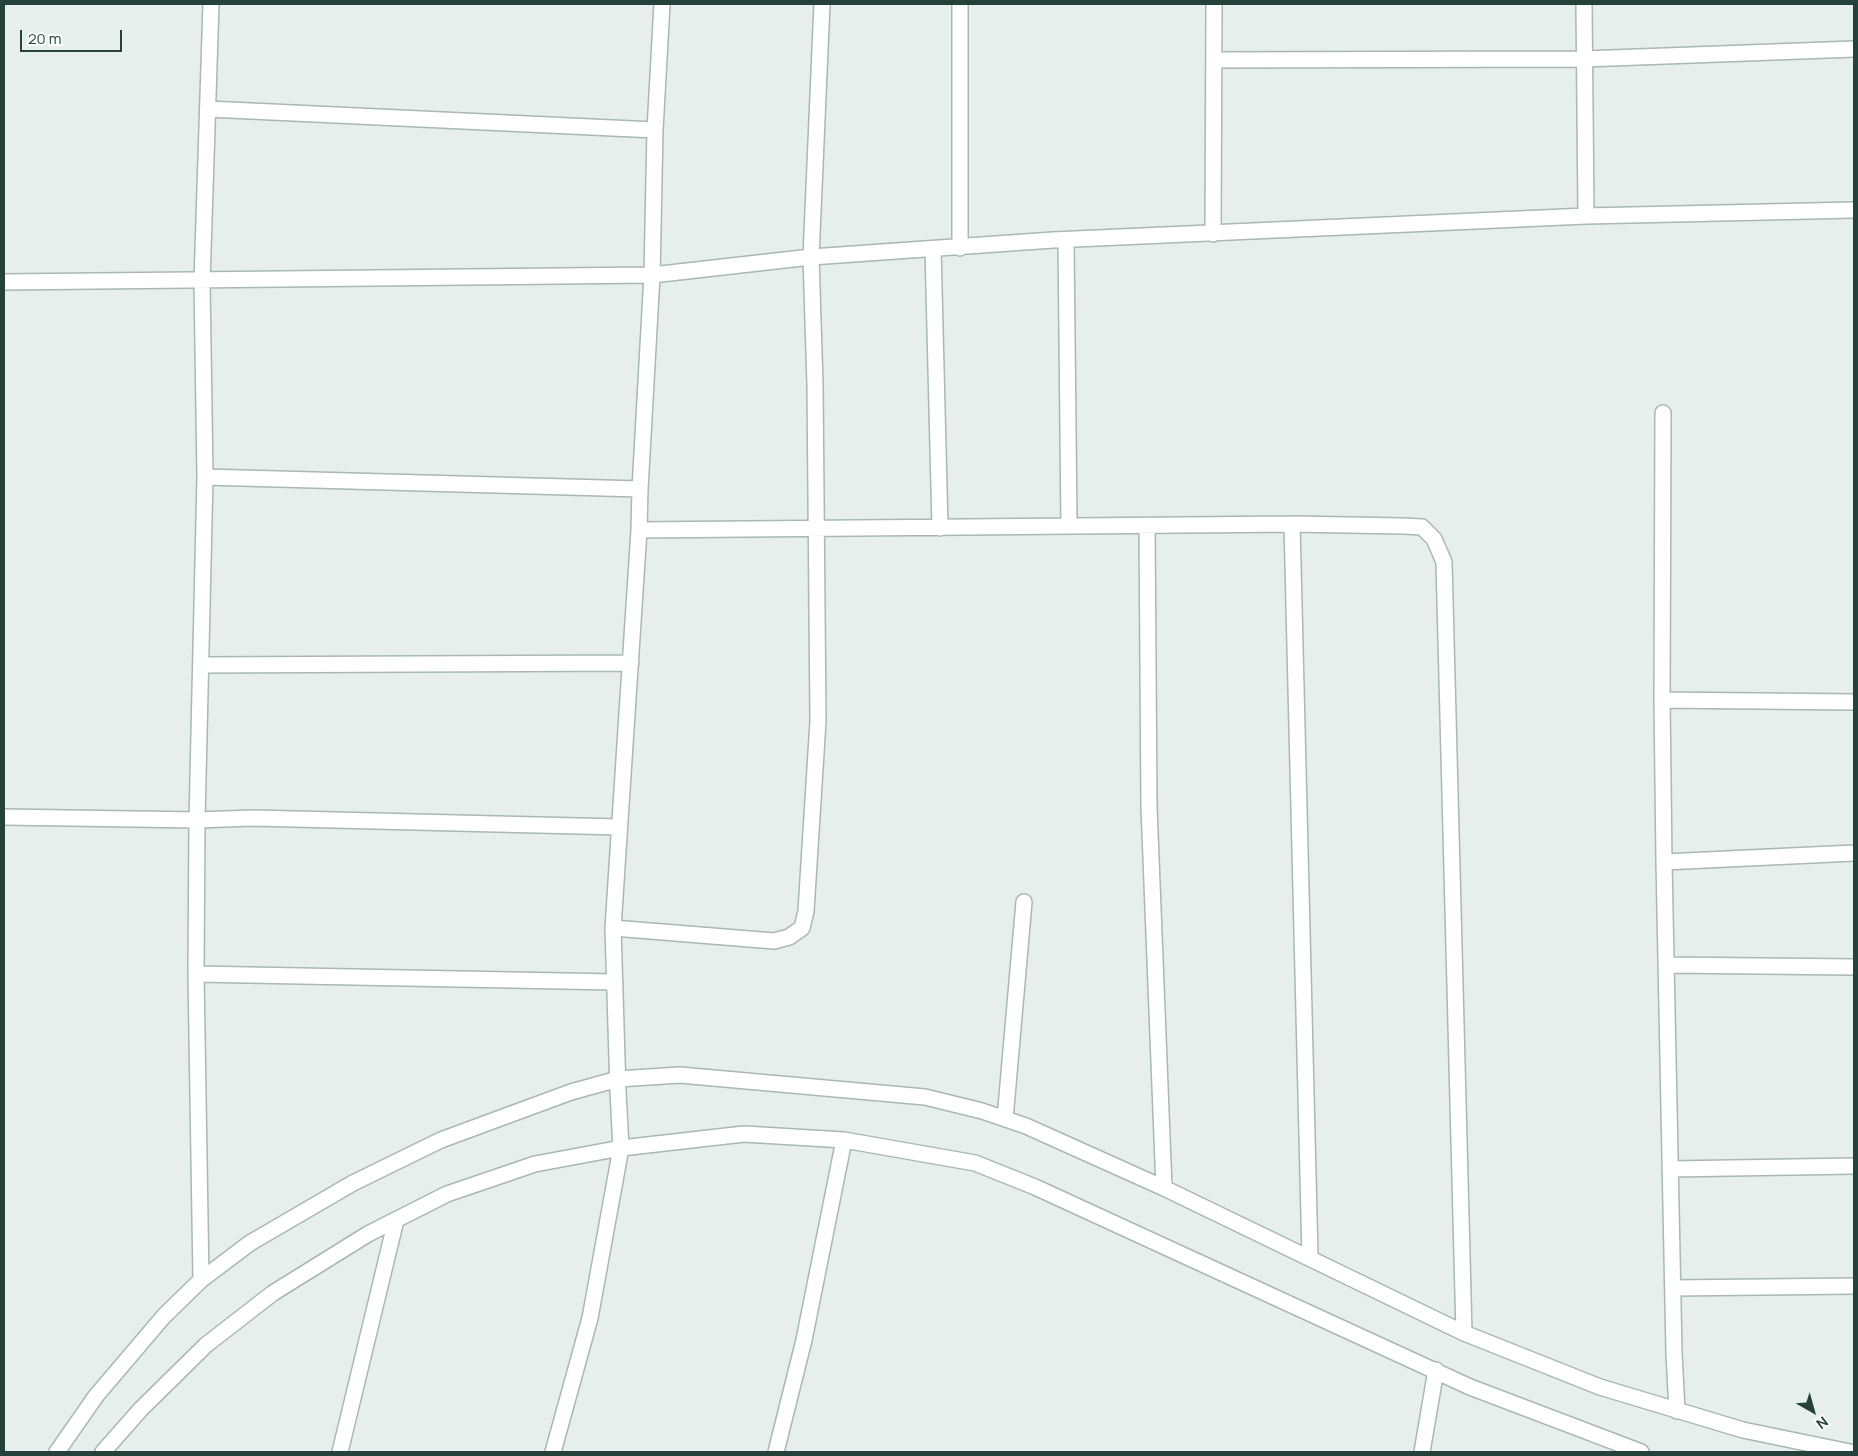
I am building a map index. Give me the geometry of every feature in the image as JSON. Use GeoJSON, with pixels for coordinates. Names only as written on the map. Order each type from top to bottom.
{"type":"FeatureCollection","features":[{"type":"Feature","properties":{"kind":"street"},"geometry":{"type":"LineString","coordinates":[[202,1280],[196,974],[197,820],[205,477],[202,281],[211,4]]}},
{"type":"Feature","properties":{"kind":"street"},"geometry":{"type":"LineString","coordinates":[[553,1452],[590,1318],[621,1148],[613,928],[639,530],[652,275],[655,130],[662,4]]}},
{"type":"Feature","properties":{"kind":"street"},"geometry":{"type":"LineString","coordinates":[[613,928],[774,942],[789,937],[802,928],[806,911],[818,721],[816,384],[812,257],[822,4]]}},
{"type":"Feature","properties":{"kind":"street"},"geometry":{"type":"LineString","coordinates":[[960,4],[960,248]]}},
{"type":"Feature","properties":{"kind":"street"},"geometry":{"type":"LineString","coordinates":[[1213,234],[1214,4]]}},
{"type":"Feature","properties":{"kind":"street"},"geometry":{"type":"LineString","coordinates":[[1584,4],[1586,216]]}},
{"type":"Feature","properties":{"kind":"street"},"geometry":{"type":"LineString","coordinates":[[1214,60],[1584,59],[1854,50]]}},
{"type":"Feature","properties":{"kind":"street"},"geometry":{"type":"LineString","coordinates":[[208,109],[655,130]]}},
{"type":"Feature","properties":{"kind":"street"},"geometry":{"type":"LineString","coordinates":[[4,282],[652,275],[812,257],[1066,240],[1586,216],[1854,210]]}},
{"type":"Feature","properties":{"kind":"street"},"geometry":{"type":"LineString","coordinates":[[1066,240],[1070,526]]}},
{"type":"Feature","properties":{"kind":"street"},"geometry":{"type":"LineString","coordinates":[[933,249],[940,528]]}},
{"type":"Feature","properties":{"kind":"street"},"geometry":{"type":"LineString","coordinates":[[1663,413],[1662,700],[1664,862],[1677,1411]]}},
{"type":"Feature","properties":{"kind":"street"},"geometry":{"type":"LineString","coordinates":[[205,477],[640,489]]}},
{"type":"Feature","properties":{"kind":"street"},"geometry":{"type":"LineString","coordinates":[[639,530],[1292,524],[1422,528],[1434,539],[1444,562],[1464,1333]]}},
{"type":"Feature","properties":{"kind":"street"},"geometry":{"type":"LineString","coordinates":[[1292,524],[1310,1257]]}},
{"type":"Feature","properties":{"kind":"street"},"geometry":{"type":"LineString","coordinates":[[1147,526],[1150,807],[1164,1188]]}},
{"type":"Feature","properties":{"kind":"street"},"geometry":{"type":"LineString","coordinates":[[201,665],[631,663]]}},
{"type":"Feature","properties":{"kind":"street"},"geometry":{"type":"LineString","coordinates":[[1662,700],[1854,702]]}},
{"type":"Feature","properties":{"kind":"street"},"geometry":{"type":"LineString","coordinates":[[4,817],[197,820],[253,818],[619,827]]}},
{"type":"Feature","properties":{"kind":"street"},"geometry":{"type":"LineString","coordinates":[[1664,862],[1854,853]]}},
{"type":"Feature","properties":{"kind":"street"},"geometry":{"type":"LineString","coordinates":[[1005,1119],[1024,902]]}},
{"type":"Feature","properties":{"kind":"street"},"geometry":{"type":"LineString","coordinates":[[1666,965],[1854,967]]}},
{"type":"Feature","properties":{"kind":"street"},"geometry":{"type":"LineString","coordinates":[[196,974],[615,982]]}},
{"type":"Feature","properties":{"kind":"street"},"geometry":{"type":"LineString","coordinates":[[57,1452],[96,1396],[164,1316],[202,1280],[259,1238],[353,1183],[441,1140],[571,1092],[680,1075],[925,1097],[954,1103],[1005,1119],[1026,1126],[1164,1188],[1464,1333],[1600,1387],[1743,1430],[1850,1452]]}},
{"type":"Feature","properties":{"kind":"street"},"geometry":{"type":"LineString","coordinates":[[103,1452],[141,1409],[206,1345],[273,1293],[368,1234],[447,1194],[535,1164],[621,1148],[744,1134],[844,1140],[975,1163],[1035,1187],[1470,1387],[1621,1449],[1641,1452]]}},
{"type":"Feature","properties":{"kind":"street"},"geometry":{"type":"LineString","coordinates":[[776,1452],[804,1340],[844,1140]]}},
{"type":"Feature","properties":{"kind":"street"},"geometry":{"type":"LineString","coordinates":[[1670,1169],[1854,1166]]}},
{"type":"Feature","properties":{"kind":"street"},"geometry":{"type":"LineString","coordinates":[[340,1452],[396,1220]]}},
{"type":"Feature","properties":{"kind":"street"},"geometry":{"type":"LineString","coordinates":[[1673,1288],[1854,1286]]}},
{"type":"Feature","properties":{"kind":"street"},"geometry":{"type":"LineString","coordinates":[[1422,1452],[1436,1370]]}}]}
